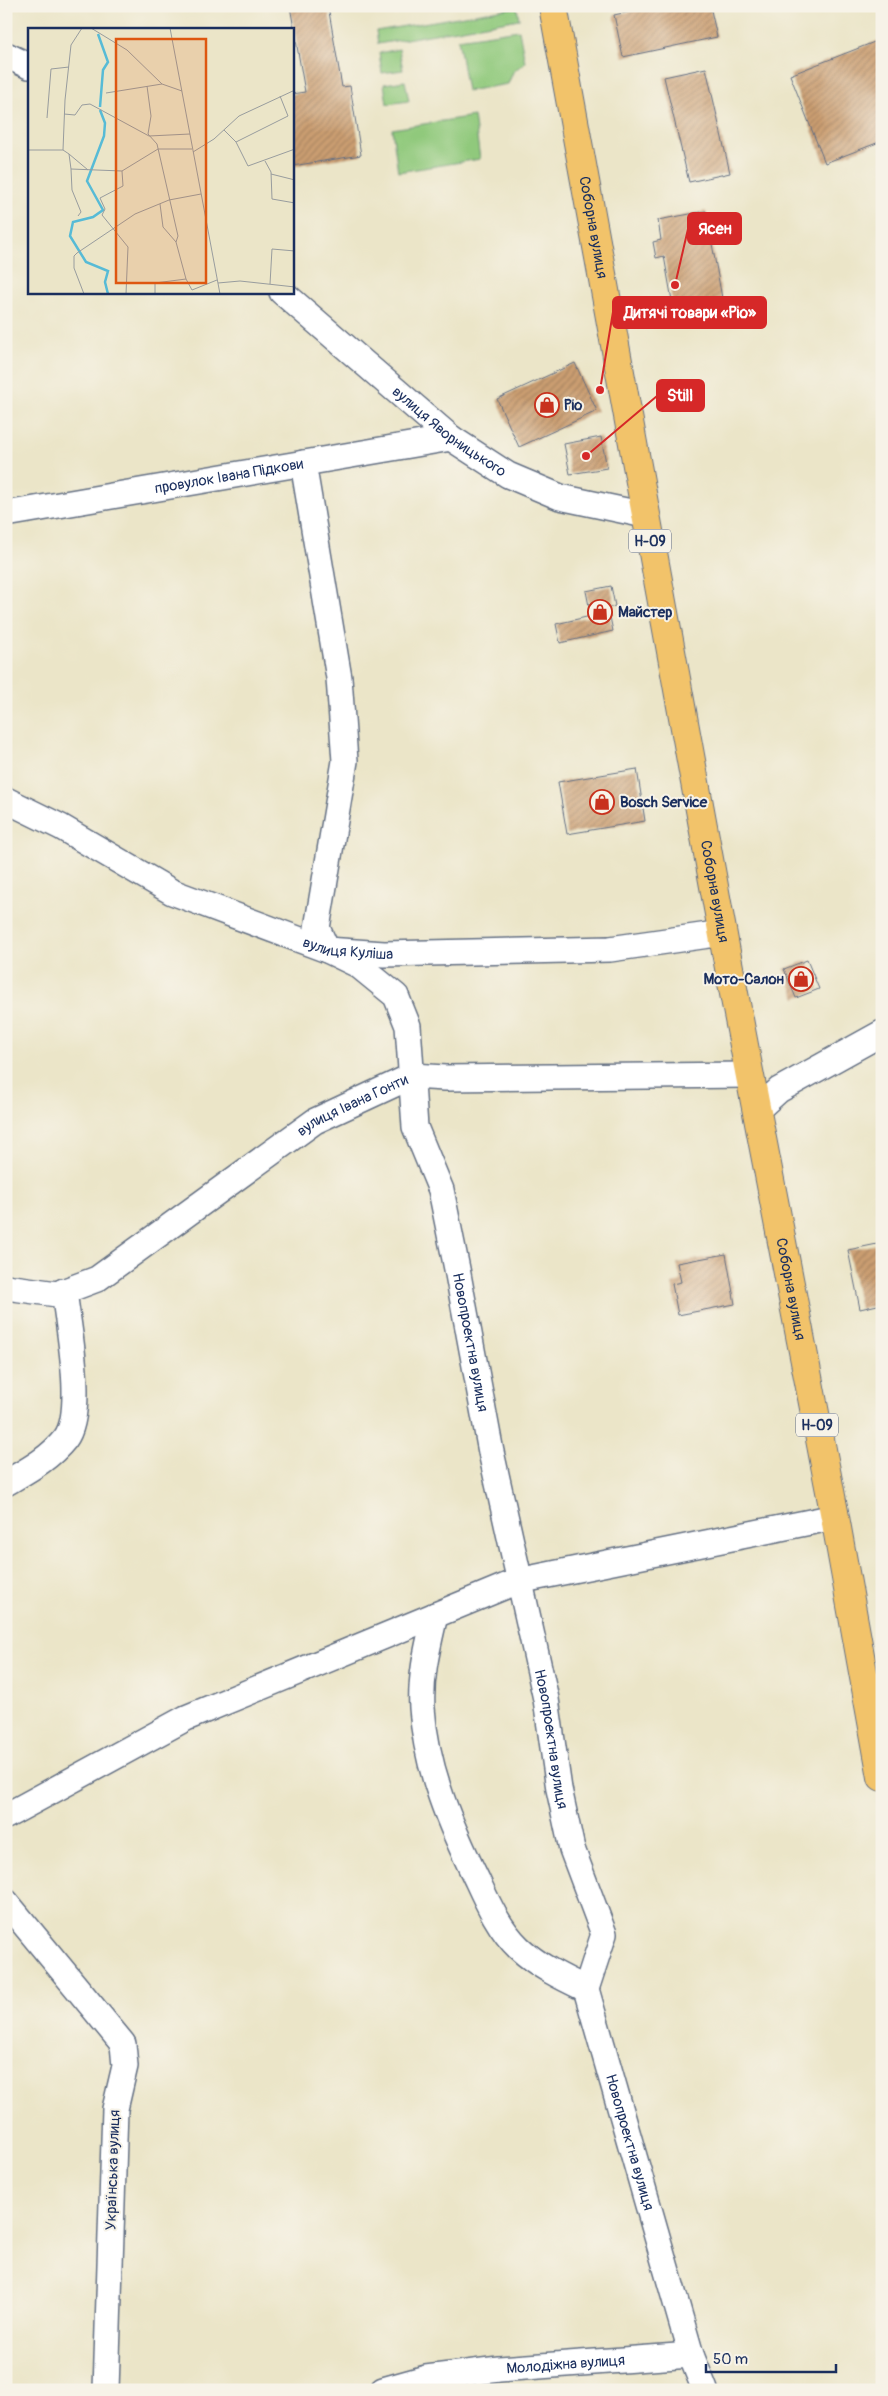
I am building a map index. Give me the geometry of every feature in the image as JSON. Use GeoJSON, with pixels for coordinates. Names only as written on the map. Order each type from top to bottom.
{"type":"FeatureCollection","features":[{"type":"Feature","properties":{"kind":"main road","name":"Соборна вулиця"},"geometry":{"type":"LineString","coordinates":[[553,6],[645,516],[749,1075],[835,1517],[882,1777]]}},
{"type":"Feature","properties":{"kind":"street"},"geometry":{"type":"LineString","coordinates":[[6,56],[28,66]]}},
{"type":"Feature","properties":{"kind":"street","name":"вулиця Яворницького"},"geometry":{"type":"LineString","coordinates":[[284,294],[451,438],[508,475],[560,497],[645,516]]}},
{"type":"Feature","properties":{"kind":"street","name":"провулок Івана Підкови"},"geometry":{"type":"LineString","coordinates":[[6,514],[451,438]]}},
{"type":"Feature","properties":{"kind":"street"},"geometry":{"type":"LineString","coordinates":[[303,463],[339,678],[345,761],[317,928],[326,950]]}},
{"type":"Feature","properties":{"kind":"street","name":"вулиця Куліша"},"geometry":{"type":"LineString","coordinates":[[6,800],[61,827],[172,892],[326,950],[384,954],[610,949],[723,933]]}},
{"type":"Feature","properties":{"kind":"street","name":"Новопроектна вулиця"},"geometry":{"type":"LineString","coordinates":[[326,950],[358,965],[396,996],[408,1026],[415,1127],[441,1190],[518,1581],[546,1699],[559,1790],[572,1849],[604,1934],[586,1989],[691,2354],[705,2390]]}},
{"type":"Feature","properties":{"kind":"street"},"geometry":{"type":"LineString","coordinates":[[757,1110],[779,1090],[882,1033]]}},
{"type":"Feature","properties":{"kind":"street","name":"вулиця Івана Гонти"},"geometry":{"type":"LineString","coordinates":[[6,1287],[57,1294],[97,1279],[315,1120],[412,1076],[445,1078],[749,1075]]}},
{"type":"Feature","properties":{"kind":"street"},"geometry":{"type":"LineString","coordinates":[[6,1483],[39,1464],[66,1438],[74,1421],[76,1399],[64,1291]]}},
{"type":"Feature","properties":{"kind":"street"},"geometry":{"type":"LineString","coordinates":[[6,1816],[186,1718],[518,1581],[835,1517]]}},
{"type":"Feature","properties":{"kind":"street"},"geometry":{"type":"LineString","coordinates":[[435,1615],[422,1682],[422,1710],[440,1796],[458,1841],[492,1912],[518,1948],[554,1974],[586,1989]]}},
{"type":"Feature","properties":{"kind":"street","name":"Українська вулиця"},"geometry":{"type":"LineString","coordinates":[[6,1902],[123,2044],[124,2066],[115,2108],[106,2390]]}},
{"type":"Feature","properties":{"kind":"street","name":"Молодіжна вулиця"},"geometry":{"type":"LineString","coordinates":[[383,2390],[426,2378],[499,2369],[691,2354]]}},
{"type":"Feature","properties":{"kind":"green space"},"geometry":{"type":"Polygon","coordinates":[[[517,7],[519,19],[378,44],[376,31],[517,7]]]}},
{"type":"Feature","properties":{"kind":"green space"},"geometry":{"type":"Polygon","coordinates":[[[519,30],[525,62],[513,72],[508,84],[467,91],[458,39],[519,30]]]}},
{"type":"Feature","properties":{"kind":"green space"},"geometry":{"type":"Polygon","coordinates":[[[399,49],[403,70],[382,73],[379,53],[399,49]]]}},
{"type":"Feature","properties":{"kind":"green space"},"geometry":{"type":"Polygon","coordinates":[[[405,81],[409,101],[387,104],[384,84],[405,81]]]}},
{"type":"Feature","properties":{"kind":"green space"},"geometry":{"type":"Polygon","coordinates":[[[474,116],[480,159],[398,172],[392,129],[474,116]]]}},
{"type":"Feature","properties":{"kind":"building"},"geometry":{"type":"Polygon","coordinates":[[[290,6],[328,6],[342,87],[350,86],[361,155],[294,166],[294,94],[305,92],[290,6]]]}},
{"type":"Feature","properties":{"kind":"building"},"geometry":{"type":"Polygon","coordinates":[[[655,6],[710,6],[717,37],[623,57],[614,15],[655,6]]]}},
{"type":"Feature","properties":{"kind":"building"},"geometry":{"type":"Polygon","coordinates":[[[882,39],[882,141],[825,163],[790,75],[882,39]]]}},
{"type":"Feature","properties":{"kind":"building"},"geometry":{"type":"Polygon","coordinates":[[[706,68],[730,173],[689,182],[664,77],[706,68]]]}},
{"type":"Feature","properties":{"kind":"building"},"geometry":{"type":"Polygon","coordinates":[[[706,211],[724,309],[675,317],[664,256],[656,258],[653,242],[661,240],[658,220],[706,211]]]}},
{"type":"Feature","properties":{"kind":"building","name":"Ріо"},"geometry":{"type":"Polygon","coordinates":[[[575,363],[597,411],[519,447],[497,399],[575,363]]]}},
{"type":"Feature","properties":{"kind":"building"},"geometry":{"type":"Polygon","coordinates":[[[601,437],[607,468],[570,474],[564,444],[601,437]]]}},
{"type":"Feature","properties":{"kind":"building","name":"Майстер"},"geometry":{"type":"Polygon","coordinates":[[[611,586],[615,606],[608,608],[613,631],[560,643],[556,624],[591,616],[586,591],[611,586]]]}},
{"type":"Feature","properties":{"kind":"building","name":"Bosch Service"},"geometry":{"type":"Polygon","coordinates":[[[637,769],[645,821],[567,834],[558,782],[637,769]]]}},
{"type":"Feature","properties":{"kind":"building","name":"Мото-Салон"},"geometry":{"type":"Polygon","coordinates":[[[807,960],[819,989],[796,998],[784,969],[807,960]]]}},
{"type":"Feature","properties":{"kind":"building"},"geometry":{"type":"Polygon","coordinates":[[[882,1243],[882,1304],[860,1309],[848,1250],[882,1243]]]}},
{"type":"Feature","properties":{"kind":"building"},"geometry":{"type":"Polygon","coordinates":[[[726,1254],[735,1304],[678,1315],[672,1284],[681,1282],[677,1263],[726,1254]]]}},
{"type":"Feature","properties":{"kind":"place","name":"Ясен"},"geometry":{"type":"Point","coordinates":[675,285]}},
{"type":"Feature","properties":{"kind":"place","name":"Дитячі товари «Ріо»"},"geometry":{"type":"Point","coordinates":[600,390]}},
{"type":"Feature","properties":{"kind":"place","name":"Ріо"},"geometry":{"type":"Point","coordinates":[547,405]}},
{"type":"Feature","properties":{"kind":"place","name":"Still"},"geometry":{"type":"Point","coordinates":[586,456]}},
{"type":"Feature","properties":{"kind":"place","name":"Майстер"},"geometry":{"type":"Point","coordinates":[600,612]}},
{"type":"Feature","properties":{"kind":"place","name":"Bosch Service"},"geometry":{"type":"Point","coordinates":[602,802]}},
{"type":"Feature","properties":{"kind":"place","name":"Мото-Салон"},"geometry":{"type":"Point","coordinates":[801,979]}}]}
